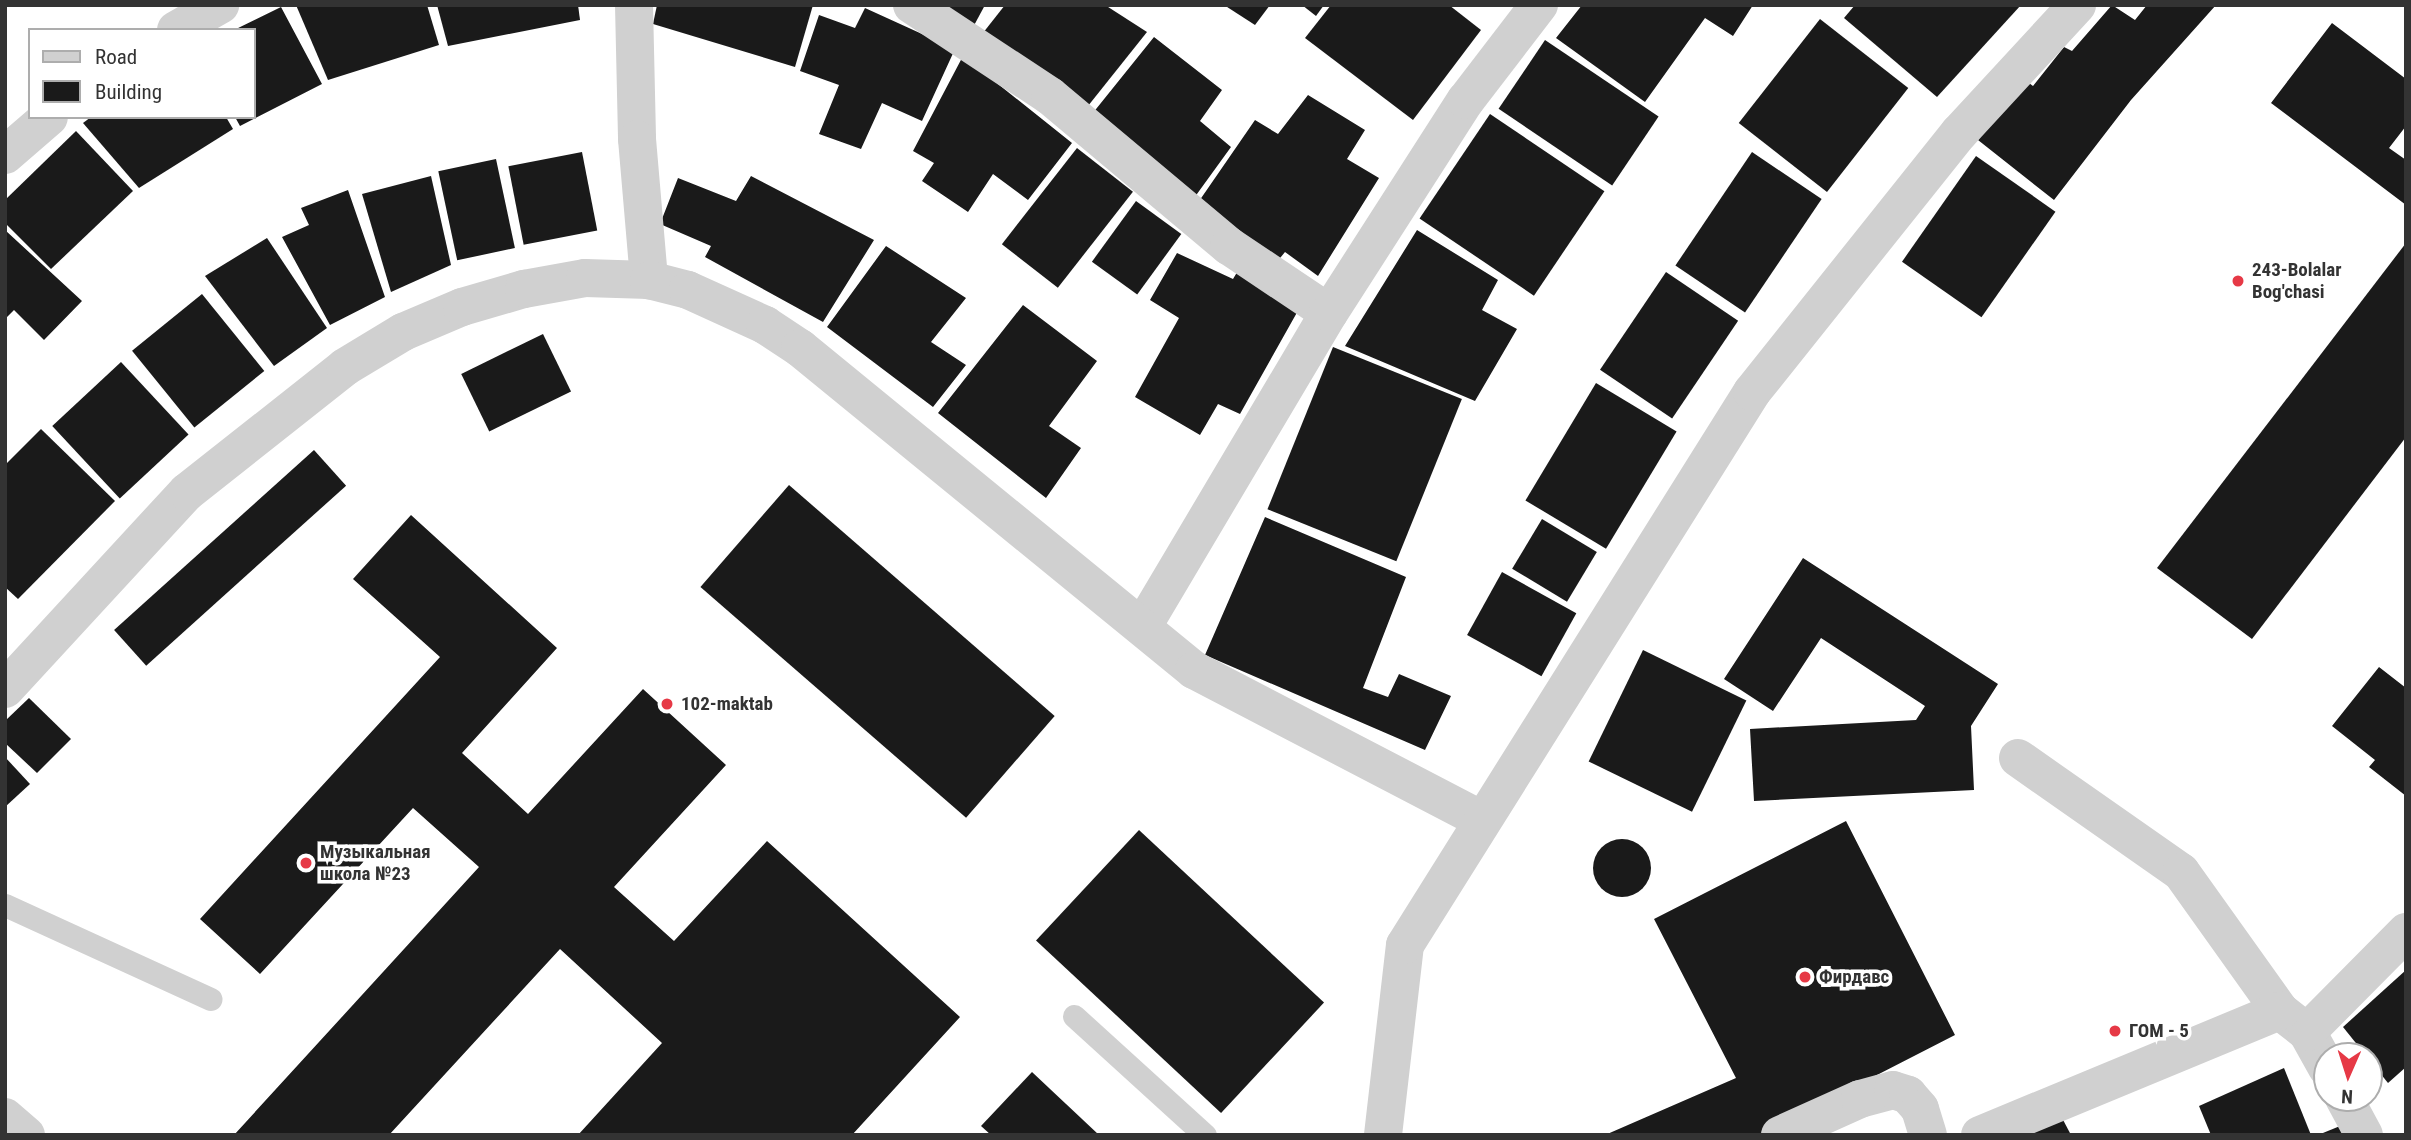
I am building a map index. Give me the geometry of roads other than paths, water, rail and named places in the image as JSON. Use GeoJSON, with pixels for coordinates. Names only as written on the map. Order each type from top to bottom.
{"type":"FeatureCollection","features":[{"type":"Feature","properties":{"kind":"street"},"geometry":{"type":"LineString","coordinates":[[179,28],[219,5]]}},
{"type":"Feature","properties":{"kind":"street"},"geometry":{"type":"LineString","coordinates":[[634,5],[637,139],[649,280]]}},
{"type":"Feature","properties":{"kind":"street"},"geometry":{"type":"LineString","coordinates":[[912,5],[1050,96],[1229,246],[1329,313]]}},
{"type":"Feature","properties":{"kind":"street"},"geometry":{"type":"LineString","coordinates":[[1382,1135],[1405,945],[1752,392],[1959,133],[2077,5]]}},
{"type":"Feature","properties":{"kind":"street"},"geometry":{"type":"LineString","coordinates":[[1143,625],[1329,313],[1465,100],[1532,7]]}},
{"type":"Feature","properties":{"kind":"street"},"geometry":{"type":"LineString","coordinates":[[5,155],[47,119]]}},
{"type":"Feature","properties":{"kind":"street"},"geometry":{"type":"LineString","coordinates":[[5,689],[187,492],[345,367],[403,332],[462,307],[585,278],[649,280],[688,290],[765,325],[800,348],[1143,625],[1194,670],[1482,820]]}},
{"type":"Feature","properties":{"kind":"street"},"geometry":{"type":"LineString","coordinates":[[2018,758],[2180,872],[2313,1049]]}},
{"type":"Feature","properties":{"kind":"street"},"geometry":{"type":"LineString","coordinates":[[1980,1135],[2293,1021],[2406,932]]}},
{"type":"Feature","properties":{"kind":"street"},"geometry":{"type":"LineString","coordinates":[[1780,1135],[1860,1099],[1893,1090],[1908,1095],[1920,1109],[1928,1135]]}},
{"type":"Feature","properties":{"kind":"street"},"geometry":{"type":"LineString","coordinates":[[2352,1112],[2364,1135]]}},
{"type":"Feature","properties":{"kind":"street"},"geometry":{"type":"LineString","coordinates":[[5,1117],[26,1135]]}},
{"type":"Feature","properties":{"kind":"lane"},"geometry":{"type":"LineString","coordinates":[[5,905],[210,999]]}},
{"type":"Feature","properties":{"kind":"lane"},"geometry":{"type":"LineString","coordinates":[[1074,1016],[1205,1135]]}},
{"type":"Feature","properties":{"kind":"place","name":"243-Bolalar Bog'chasi"},"geometry":{"type":"Point","coordinates":[2238,281]}},
{"type":"Feature","properties":{"kind":"place","name":"102-maktab"},"geometry":{"type":"Point","coordinates":[667,704]}},
{"type":"Feature","properties":{"kind":"place","name":"Музыкальная школа №23"},"geometry":{"type":"Point","coordinates":[306,863]}},
{"type":"Feature","properties":{"kind":"place","name":"Фирдавс"},"geometry":{"type":"Point","coordinates":[1805,977]}},
{"type":"Feature","properties":{"kind":"place","name":"ГОМ - 5"},"geometry":{"type":"Point","coordinates":[2115,1031]}}]}
